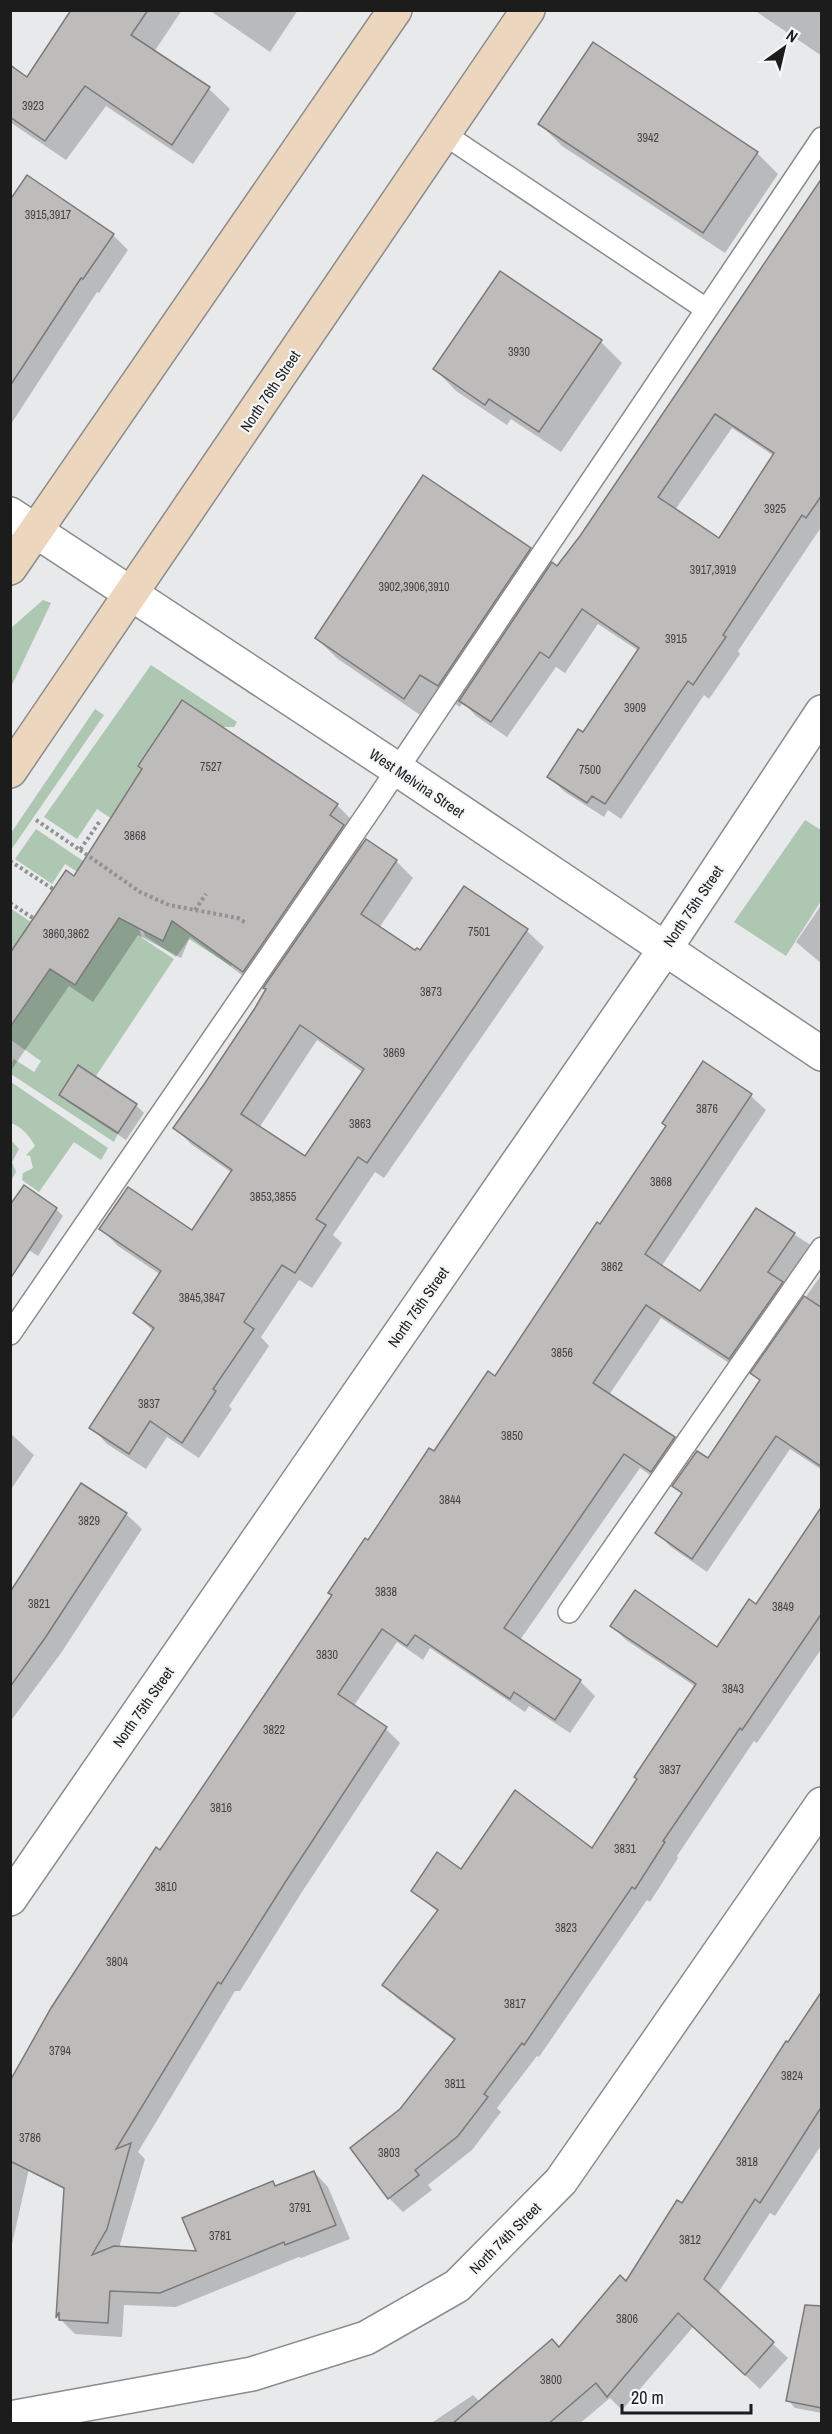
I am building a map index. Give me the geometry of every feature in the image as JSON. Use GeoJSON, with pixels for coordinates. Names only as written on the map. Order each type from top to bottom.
{"type":"FeatureCollection","features":[{"type":"Feature","properties":{"kind":"main road"},"geometry":{"type":"LineString","coordinates":[[10,568],[23,523],[395,10]]}},
{"type":"Feature","properties":{"kind":"main road","name":"North 76th Street"},"geometry":{"type":"LineString","coordinates":[[10,771],[133,594],[528,10]]}},
{"type":"Feature","properties":{"kind":"street","name":"West Melvina Street"},"geometry":{"type":"LineString","coordinates":[[23,523],[397,769],[822,1054]]}},
{"type":"Feature","properties":{"kind":"street","name":"North 75th Street"},"geometry":{"type":"LineString","coordinates":[[10,1899],[664,949],[822,712]]}},
{"type":"Feature","properties":{"kind":"street","name":"North 74th Street"},"geometry":{"type":"LineString","coordinates":[[10,2418],[252,2374],[366,2338],[457,2286],[561,2181],[822,1804]]}},
{"type":"Feature","properties":{"kind":"lane"},"geometry":{"type":"LineString","coordinates":[[444,134],[706,309]]}},
{"type":"Feature","properties":{"kind":"lane"},"geometry":{"type":"LineString","coordinates":[[10,1334],[397,769],[822,138]]}},
{"type":"Feature","properties":{"kind":"lane"},"geometry":{"type":"LineString","coordinates":[[569,1612],[822,1248]]}},
{"type":"Feature","properties":{"kind":"path"},"geometry":{"type":"LineString","coordinates":[[36,820],[140,892],[169,905],[238,918],[246,924]]}},
{"type":"Feature","properties":{"kind":"path"},"geometry":{"type":"LineString","coordinates":[[80,850],[100,821]]}},
{"type":"Feature","properties":{"kind":"path"},"geometry":{"type":"LineString","coordinates":[[10,861],[53,890]]}},
{"type":"Feature","properties":{"kind":"path"},"geometry":{"type":"LineString","coordinates":[[195,909],[206,894]]}},
{"type":"Feature","properties":{"kind":"path"},"geometry":{"type":"LineString","coordinates":[[10,903],[33,918]]}},
{"type":"Feature","properties":{"kind":"green space"},"geometry":{"type":"Polygon","coordinates":[[[43,600],[51,603],[11,687],[11,628],[43,600]]]}},
{"type":"Feature","properties":{"kind":"green space"},"geometry":{"type":"Polygon","coordinates":[[[151,665],[237,722],[234,727],[222,727],[182,701],[138,767],[193,803],[112,819],[97,809],[77,839],[44,817],[151,665]]]}},
{"type":"Feature","properties":{"kind":"green space"},"geometry":{"type":"Polygon","coordinates":[[[95,709],[104,715],[11,850],[11,833],[95,709]]]}},
{"type":"Feature","properties":{"kind":"green space"},"geometry":{"type":"Polygon","coordinates":[[[805,820],[821,830],[821,901],[786,956],[734,922],[805,820]]]}},
{"type":"Feature","properties":{"kind":"green space"},"geometry":{"type":"Polygon","coordinates":[[[36,829],[132,894],[250,936],[231,966],[189,939],[176,957],[145,936],[137,910],[65,864],[52,884],[15,859],[36,829]]]}},
{"type":"Feature","properties":{"kind":"green space"},"geometry":{"type":"Polygon","coordinates":[[[127,907],[134,913],[142,938],[174,959],[96,1076],[78,1065],[59,1094],[118,1133],[114,1142],[11,1074],[11,1063],[14,1059],[34,1072],[41,1061],[11,1040],[11,1027],[14,1022],[10,1019],[10,908],[31,922],[16,946],[74,985],[127,907]]]}},
{"type":"Feature","properties":{"kind":"green space"},"geometry":{"type":"Polygon","coordinates":[[[11,1082],[108,1148],[101,1160],[74,1142],[39,1192],[22,1180],[23,1173],[33,1168],[30,1156],[26,1155],[35,1146],[25,1132],[11,1123],[11,1082]]]}},
{"type":"Feature","properties":{"kind":"green space"},"geometry":{"type":"Polygon","coordinates":[[[11,1140],[19,1149],[12,1162],[16,1172],[11,1181],[11,1140]]]}},
{"type":"Feature","properties":{"kind":"building"},"geometry":{"type":"Polygon","coordinates":[[[71,10],[148,10],[131,35],[210,87],[172,145],[85,86],[45,141],[10,117],[10,65],[27,77],[71,10]]]}},
{"type":"Feature","properties":{"kind":"building"},"geometry":{"type":"Polygon","coordinates":[[[593,42],[758,152],[703,233],[538,124],[593,42]]]}},
{"type":"Feature","properties":{"kind":"building"},"geometry":{"type":"Polygon","coordinates":[[[27,175],[114,234],[83,279],[81,278],[10,386],[10,200],[27,175]]]}},
{"type":"Feature","properties":{"kind":"building"},"geometry":{"type":"Polygon","coordinates":[[[822,178],[822,495],[806,518],[802,515],[723,635],[726,637],[693,685],[688,681],[605,804],[592,796],[587,803],[547,777],[578,729],[583,732],[639,648],[582,609],[549,658],[540,652],[491,722],[459,701],[552,562],[557,566],[580,536],[822,178]],[[715,414],[658,497],[719,538],[774,453],[715,414]]]}},
{"type":"Feature","properties":{"kind":"building"},"geometry":{"type":"Polygon","coordinates":[[[500,271],[602,340],[539,432],[489,399],[485,405],[433,369],[500,271]]]}},
{"type":"Feature","properties":{"kind":"building"},"geometry":{"type":"Polygon","coordinates":[[[423,475],[531,548],[438,686],[420,675],[404,699],[315,638],[423,475]]]}},
{"type":"Feature","properties":{"kind":"building"},"geometry":{"type":"Polygon","coordinates":[[[182,700],[338,804],[330,815],[344,825],[243,972],[172,921],[163,941],[119,918],[75,985],[50,969],[10,1027],[10,953],[66,870],[74,876],[142,769],[138,766],[182,700]]]}},
{"type":"Feature","properties":{"kind":"building"},"geometry":{"type":"Polygon","coordinates":[[[366,839],[397,860],[361,914],[415,950],[417,948],[420,950],[464,886],[528,929],[367,1163],[358,1157],[316,1219],[326,1225],[295,1273],[282,1265],[244,1322],[254,1329],[213,1389],[216,1391],[182,1443],[150,1421],[129,1454],[89,1428],[154,1328],[133,1313],[161,1271],[99,1229],[128,1187],[192,1230],[232,1170],[173,1128],[255,1008],[266,989],[263,988],[366,839]],[[300,1025],[241,1114],[305,1156],[364,1069],[300,1025]]]}},
{"type":"Feature","properties":{"kind":"building"},"geometry":{"type":"Polygon","coordinates":[[[703,1061],[752,1094],[645,1254],[700,1291],[756,1208],[795,1233],[768,1272],[783,1282],[729,1359],[646,1305],[593,1383],[675,1437],[651,1472],[624,1454],[504,1628],[581,1680],[555,1720],[514,1692],[510,1699],[415,1635],[407,1646],[382,1629],[338,1694],[387,1727],[221,1984],[218,1982],[116,2149],[131,2143],[107,2229],[92,2255],[114,2246],[196,2251],[182,2218],[273,2181],[275,2186],[314,2171],[336,2225],[285,2245],[284,2242],[160,2293],[110,2291],[108,2323],[59,2320],[59,2312],[56,2318],[64,2188],[10,2161],[10,2081],[51,2008],[156,1847],[160,1850],[332,1595],[328,1593],[365,1538],[368,1540],[429,1448],[434,1451],[488,1371],[495,1376],[597,1222],[600,1224],[666,1126],[662,1123],[703,1061]]]}},
{"type":"Feature","properties":{"kind":"building"},"geometry":{"type":"Polygon","coordinates":[[[78,1065],[137,1104],[118,1133],[59,1095],[78,1065]]]}},
{"type":"Feature","properties":{"kind":"building"},"geometry":{"type":"Polygon","coordinates":[[[24,1185],[57,1208],[10,1279],[10,1205],[24,1185]]]}},
{"type":"Feature","properties":{"kind":"building"},"geometry":{"type":"Polygon","coordinates":[[[804,1296],[822,1308],[822,1467],[776,1436],[692,1559],[655,1533],[682,1493],[672,1486],[697,1451],[708,1458],[760,1380],[750,1373],[804,1296]]]}},
{"type":"Feature","properties":{"kind":"building"},"geometry":{"type":"Polygon","coordinates":[[[81,1483],[127,1513],[10,1687],[10,1592],[81,1483]]]}},
{"type":"Feature","properties":{"kind":"building"},"geometry":{"type":"Polygon","coordinates":[[[822,1506],[822,1613],[663,1841],[665,1842],[635,1889],[632,1887],[524,2045],[522,2043],[484,2094],[488,2097],[458,2136],[415,2170],[419,2175],[388,2199],[350,2148],[400,2109],[455,2039],[382,1985],[438,1910],[411,1891],[437,1852],[461,1869],[515,1790],[592,1848],[637,1779],[634,1777],[696,1684],[610,1626],[635,1590],[717,1647],[749,1599],[756,1604],[822,1506]]]}},
{"type":"Feature","properties":{"kind":"building"},"geometry":{"type":"Polygon","coordinates":[[[822,1991],[822,2106],[760,2203],[755,2199],[704,2279],[774,2342],[745,2375],[678,2313],[607,2397],[596,2383],[548,2424],[452,2424],[552,2339],[559,2347],[620,2275],[626,2281],[677,2200],[682,2203],[786,2041],[788,2042],[822,1991]]]}},
{"type":"Feature","properties":{"kind":"building"},"geometry":{"type":"Polygon","coordinates":[[[805,2305],[822,2306],[822,2408],[786,2401],[805,2305]]]}}]}
